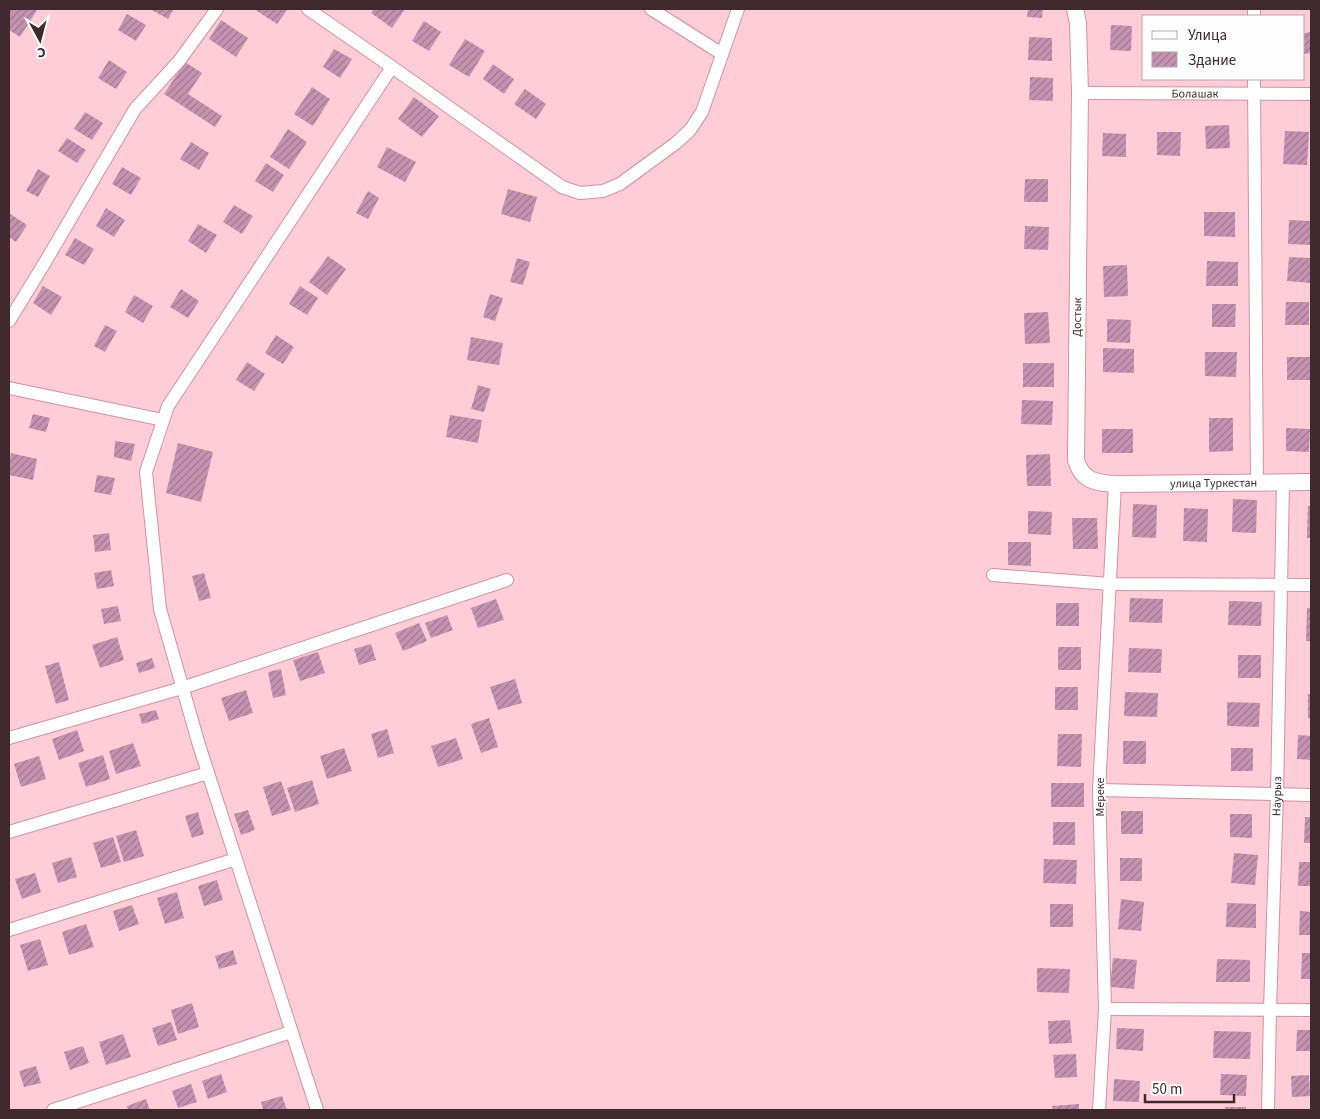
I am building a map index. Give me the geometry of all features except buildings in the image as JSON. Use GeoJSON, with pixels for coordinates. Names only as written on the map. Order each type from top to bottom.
{"type":"FeatureCollection","features":[{"type":"Feature","properties":{"kind":"street"},"geometry":{"type":"LineString","coordinates":[[9,321],[135,109],[179,61],[217,9]]}},
{"type":"Feature","properties":{"kind":"street"},"geometry":{"type":"LineString","coordinates":[[308,9],[392,66],[562,187],[580,193],[603,191],[620,184],[676,143],[690,130],[702,112],[738,9]]}},
{"type":"Feature","properties":{"kind":"street"},"geometry":{"type":"LineString","coordinates":[[651,9],[722,54]]}},
{"type":"Feature","properties":{"kind":"street","name":"Достык"},"geometry":{"type":"LineString","coordinates":[[1075,9],[1078,23],[1080,94],[1076,460],[1078,469],[1089,479],[1098,483],[1116,484]]}},
{"type":"Feature","properties":{"kind":"street"},"geometry":{"type":"LineString","coordinates":[[317,1110],[208,773],[160,609],[146,472],[168,406],[392,66]]}},
{"type":"Feature","properties":{"kind":"street"},"geometry":{"type":"LineString","coordinates":[[1254,80],[1256,483]]}},
{"type":"Feature","properties":{"kind":"street","name":"Болашак"},"geometry":{"type":"LineString","coordinates":[[1080,94],[1311,94]]}},
{"type":"Feature","properties":{"kind":"street"},"geometry":{"type":"LineString","coordinates":[[9,388],[163,420]]}},
{"type":"Feature","properties":{"kind":"street","name":"улица Туркестан"},"geometry":{"type":"LineString","coordinates":[[1116,484],[1311,482]]}},
{"type":"Feature","properties":{"kind":"street","name":"Наурыз"},"geometry":{"type":"LineString","coordinates":[[1268,1110],[1284,483]]}},
{"type":"Feature","properties":{"kind":"street","name":"Мереке"},"geometry":{"type":"LineString","coordinates":[[1099,1110],[1105,1009],[1100,790],[1116,484]]}},
{"type":"Feature","properties":{"kind":"street"},"geometry":{"type":"LineString","coordinates":[[994,575],[1110,584],[1311,585]]}},
{"type":"Feature","properties":{"kind":"street"},"geometry":{"type":"LineString","coordinates":[[9,738],[182,688],[506,580]]}},
{"type":"Feature","properties":{"kind":"street"},"geometry":{"type":"LineString","coordinates":[[9,832],[208,773]]}},
{"type":"Feature","properties":{"kind":"street"},"geometry":{"type":"LineString","coordinates":[[1100,790],[1311,795]]}},
{"type":"Feature","properties":{"kind":"street"},"geometry":{"type":"LineString","coordinates":[[9,930],[236,859]]}},
{"type":"Feature","properties":{"kind":"street"},"geometry":{"type":"LineString","coordinates":[[1105,1009],[1311,1010]]}},
{"type":"Feature","properties":{"kind":"street"},"geometry":{"type":"LineString","coordinates":[[53,1110],[292,1032]]}}]}
